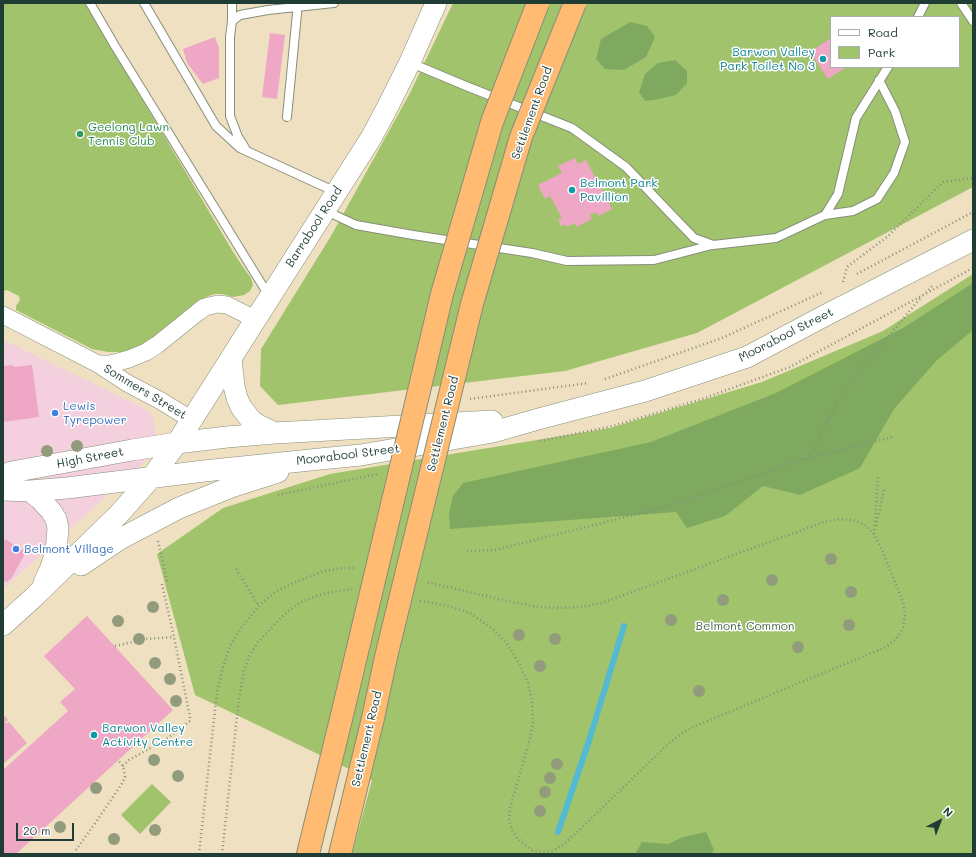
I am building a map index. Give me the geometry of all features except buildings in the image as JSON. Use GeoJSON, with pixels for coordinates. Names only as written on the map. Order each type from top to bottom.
{"type":"FeatureCollection","features":[{"type":"Feature","properties":{"kind":"highway"},"geometry":{"type":"LineString","coordinates":[[308,854],[442,294],[492,122],[538,3]]}},
{"type":"Feature","properties":{"kind":"highway","name":"Settlement Road"},"geometry":{"type":"LineString","coordinates":[[340,854],[373,718],[386,657],[472,304],[521,137],[575,3]]}},
{"type":"Feature","properties":{"kind":"street","name":"Barrabool Road"},"geometry":{"type":"LineString","coordinates":[[33,598],[119,514],[151,478],[177,443],[371,138],[410,62],[436,3]]}},
{"type":"Feature","properties":{"kind":"street","name":"Moorabool Street"},"geometry":{"type":"LineString","coordinates":[[151,478],[361,455],[493,432],[645,390],[747,357],[973,240]]}},
{"type":"Feature","properties":{"kind":"street","name":"Sommers Street"},"geometry":{"type":"LineString","coordinates":[[98,364],[110,364],[129,359],[146,352],[205,307],[218,304],[227,306],[255,319]]}},
{"type":"Feature","properties":{"kind":"street","name":"Sommers Street"},"geometry":{"type":"LineString","coordinates":[[3,315],[98,364],[127,383],[192,420]]}},
{"type":"Feature","properties":{"kind":"street"},"geometry":{"type":"LineString","coordinates":[[231,358],[232,380],[241,407],[251,420],[275,433]]}},
{"type":"Feature","properties":{"kind":"street","name":"Moorabool Street"},"geometry":{"type":"LineString","coordinates":[[177,443],[275,433],[542,418]]}},
{"type":"Feature","properties":{"kind":"street","name":"High Street"},"geometry":{"type":"LineString","coordinates":[[3,475],[12,472],[177,443]]}},
{"type":"Feature","properties":{"kind":"street"},"geometry":{"type":"LineString","coordinates":[[3,625],[33,598],[106,548],[167,514],[191,502],[231,487],[320,459]]}},
{"type":"Feature","properties":{"kind":"street","name":"High Street"},"geometry":{"type":"LineString","coordinates":[[3,490],[30,491],[151,478]]}},
{"type":"Feature","properties":{"kind":"street"},"geometry":{"type":"LineString","coordinates":[[30,491],[51,511],[56,519],[58,528],[56,552],[50,570],[44,583],[33,598]]}},
{"type":"Feature","properties":{"kind":"lane"},"geometry":{"type":"LineString","coordinates":[[90,3],[269,297]]}},
{"type":"Feature","properties":{"kind":"lane"},"geometry":{"type":"LineString","coordinates":[[144,3],[216,126],[240,148],[336,192]]}},
{"type":"Feature","properties":{"kind":"lane"},"geometry":{"type":"LineString","coordinates":[[232,3],[230,37],[230,116],[238,137],[248,152]]}},
{"type":"Feature","properties":{"kind":"lane"},"geometry":{"type":"LineString","coordinates":[[232,21],[240,15],[268,10],[298,5],[334,3]]}},
{"type":"Feature","properties":{"kind":"lane"},"geometry":{"type":"LineString","coordinates":[[918,16],[925,3]]}},
{"type":"Feature","properties":{"kind":"lane"},"geometry":{"type":"LineString","coordinates":[[961,3],[973,21]]}},
{"type":"Feature","properties":{"kind":"lane"},"geometry":{"type":"LineString","coordinates":[[287,117],[298,5]]}},
{"type":"Feature","properties":{"kind":"lane"},"geometry":{"type":"LineString","coordinates":[[410,62],[572,128],[626,168],[694,238],[713,245]]}},
{"type":"Feature","properties":{"kind":"lane"},"geometry":{"type":"LineString","coordinates":[[825,215],[838,194],[856,118],[887,68]]}},
{"type":"Feature","properties":{"kind":"lane"},"geometry":{"type":"LineString","coordinates":[[325,210],[356,225],[532,253],[567,261],[654,260],[713,245],[776,238],[825,215],[854,211],[877,199],[894,173],[905,142],[896,111],[879,80]]}},
{"type":"Feature","properties":{"kind":"path"},"geometry":{"type":"LineString","coordinates":[[844,282],[847,267],[887,237],[943,182],[973,178]]}},
{"type":"Feature","properties":{"kind":"path"},"geometry":{"type":"LineString","coordinates":[[857,274],[973,212]]}},
{"type":"Feature","properties":{"kind":"path"},"geometry":{"type":"LineString","coordinates":[[840,284],[850,278]]}},
{"type":"Feature","properties":{"kind":"path"},"geometry":{"type":"LineString","coordinates":[[807,459],[845,389],[934,284]]}},
{"type":"Feature","properties":{"kind":"path"},"geometry":{"type":"LineString","coordinates":[[602,380],[722,338],[826,290]]}},
{"type":"Feature","properties":{"kind":"path"},"geometry":{"type":"LineString","coordinates":[[465,400],[595,383]]}},
{"type":"Feature","properties":{"kind":"path"},"geometry":{"type":"LineString","coordinates":[[467,551],[495,550],[669,506],[797,461],[892,437]]}},
{"type":"Feature","properties":{"kind":"path"},"geometry":{"type":"LineString","coordinates":[[874,534],[878,477]]}},
{"type":"Feature","properties":{"kind":"path"},"geometry":{"type":"LineString","coordinates":[[874,534],[884,490]]}},
{"type":"Feature","properties":{"kind":"path"},"geometry":{"type":"LineString","coordinates":[[419,580],[538,607],[580,607],[602,603],[824,522],[839,518],[853,520],[865,525],[874,534],[880,545],[903,602],[905,616],[903,629],[886,647],[693,727],[678,736],[564,844],[552,851],[542,852],[532,850],[517,838],[512,830],[509,820],[510,808],[530,739],[533,722],[532,702],[528,683],[520,665],[508,645],[493,629],[470,613],[449,606],[420,601]]}},
{"type":"Feature","properties":{"kind":"path"},"geometry":{"type":"LineString","coordinates":[[199,854],[217,692],[221,673],[230,646],[240,629],[259,606],[275,592],[324,571],[342,568],[357,568]]}},
{"type":"Feature","properties":{"kind":"path"},"geometry":{"type":"LineString","coordinates":[[236,569],[259,606]]}},
{"type":"Feature","properties":{"kind":"path"},"geometry":{"type":"LineString","coordinates":[[124,766],[129,760],[168,738],[190,721],[162,584]]}},
{"type":"Feature","properties":{"kind":"path"},"geometry":{"type":"LineString","coordinates":[[222,854],[238,707],[244,670],[249,657],[258,642],[286,613],[300,603],[316,596],[352,589]]}},
{"type":"Feature","properties":{"kind":"path"},"geometry":{"type":"LineString","coordinates":[[115,646],[145,639],[174,637]]}},
{"type":"Feature","properties":{"kind":"path"},"geometry":{"type":"LineString","coordinates":[[76,850],[123,782],[125,776],[124,766],[118,760]]}},
{"type":"Feature","properties":{"kind":"shaded area"},"geometry":{"type":"Polygon","coordinates":[[[3,340],[144,408],[150,413],[153,419],[159,449],[3,589],[3,340]]]}},
{"type":"Feature","properties":{"kind":"green space","name":"Geelong Lawn Tennis Club"},"geometry":{"type":"Polygon","coordinates":[[[3,3],[85,3],[235,255],[251,278],[253,285],[250,291],[244,295],[233,297],[223,294],[214,294],[199,300],[146,343],[136,349],[122,352],[108,352],[92,349],[16,310],[16,306],[20,300],[19,296],[7,290],[4,291],[3,297],[3,3]]]}},
{"type":"Feature","properties":{"kind":"green space"},"geometry":{"type":"Polygon","coordinates":[[[453,3],[973,3],[973,187],[697,333],[565,371],[278,405],[260,386],[261,349],[331,236],[410,93],[453,3]]]}},
{"type":"Feature","properties":{"kind":"green space"},"geometry":{"type":"Polygon","coordinates":[[[630,22],[647,26],[655,37],[646,57],[624,70],[605,69],[596,59],[601,39],[630,22]]]}},
{"type":"Feature","properties":{"kind":"green space"},"geometry":{"type":"Polygon","coordinates":[[[675,60],[687,71],[687,83],[676,95],[645,101],[639,92],[645,74],[658,63],[675,60]]]}},
{"type":"Feature","properties":{"kind":"green space","name":"Belmont Common"},"geometry":{"type":"Polygon","coordinates":[[[973,274],[973,854],[352,854],[372,780],[195,695],[157,554],[223,508],[330,474],[610,428],[762,382],[883,331],[973,274]]]}},
{"type":"Feature","properties":{"kind":"green space"},"geometry":{"type":"Polygon","coordinates":[[[973,283],[973,330],[936,361],[894,409],[860,468],[800,495],[763,486],[725,516],[687,528],[676,512],[450,529],[449,513],[453,496],[463,483],[651,442],[776,393],[903,328],[973,283]]]}},
{"type":"Feature","properties":{"kind":"green space"},"geometry":{"type":"Polygon","coordinates":[[[152,784],[171,802],[140,834],[121,815],[152,784]]]}},
{"type":"Feature","properties":{"kind":"green space"},"geometry":{"type":"Polygon","coordinates":[[[706,832],[714,850],[711,854],[635,854],[642,842],[668,844],[683,837],[706,832]]]}},
{"type":"Feature","properties":{"kind":"waterway"},"geometry":{"type":"LineString","coordinates":[[558,832],[589,741],[624,626]]}},
{"type":"Feature","properties":{"kind":"place","name":"Barwon Valley Park Toilet No 3"},"geometry":{"type":"Point","coordinates":[823,59]}},
{"type":"Feature","properties":{"kind":"place","name":"Geelong Lawn Tennis Club"},"geometry":{"type":"Point","coordinates":[80,134]}},
{"type":"Feature","properties":{"kind":"place","name":"Belmont Park Pavillion"},"geometry":{"type":"Point","coordinates":[572,190]}},
{"type":"Feature","properties":{"kind":"place","name":"Lewis Tyrepower"},"geometry":{"type":"Point","coordinates":[55,413]}},
{"type":"Feature","properties":{"kind":"place","name":"Belmont Village"},"geometry":{"type":"Point","coordinates":[16,549]}},
{"type":"Feature","properties":{"kind":"place","name":"Barwon Valley Activity Centre"},"geometry":{"type":"Point","coordinates":[94,735]}}]}
